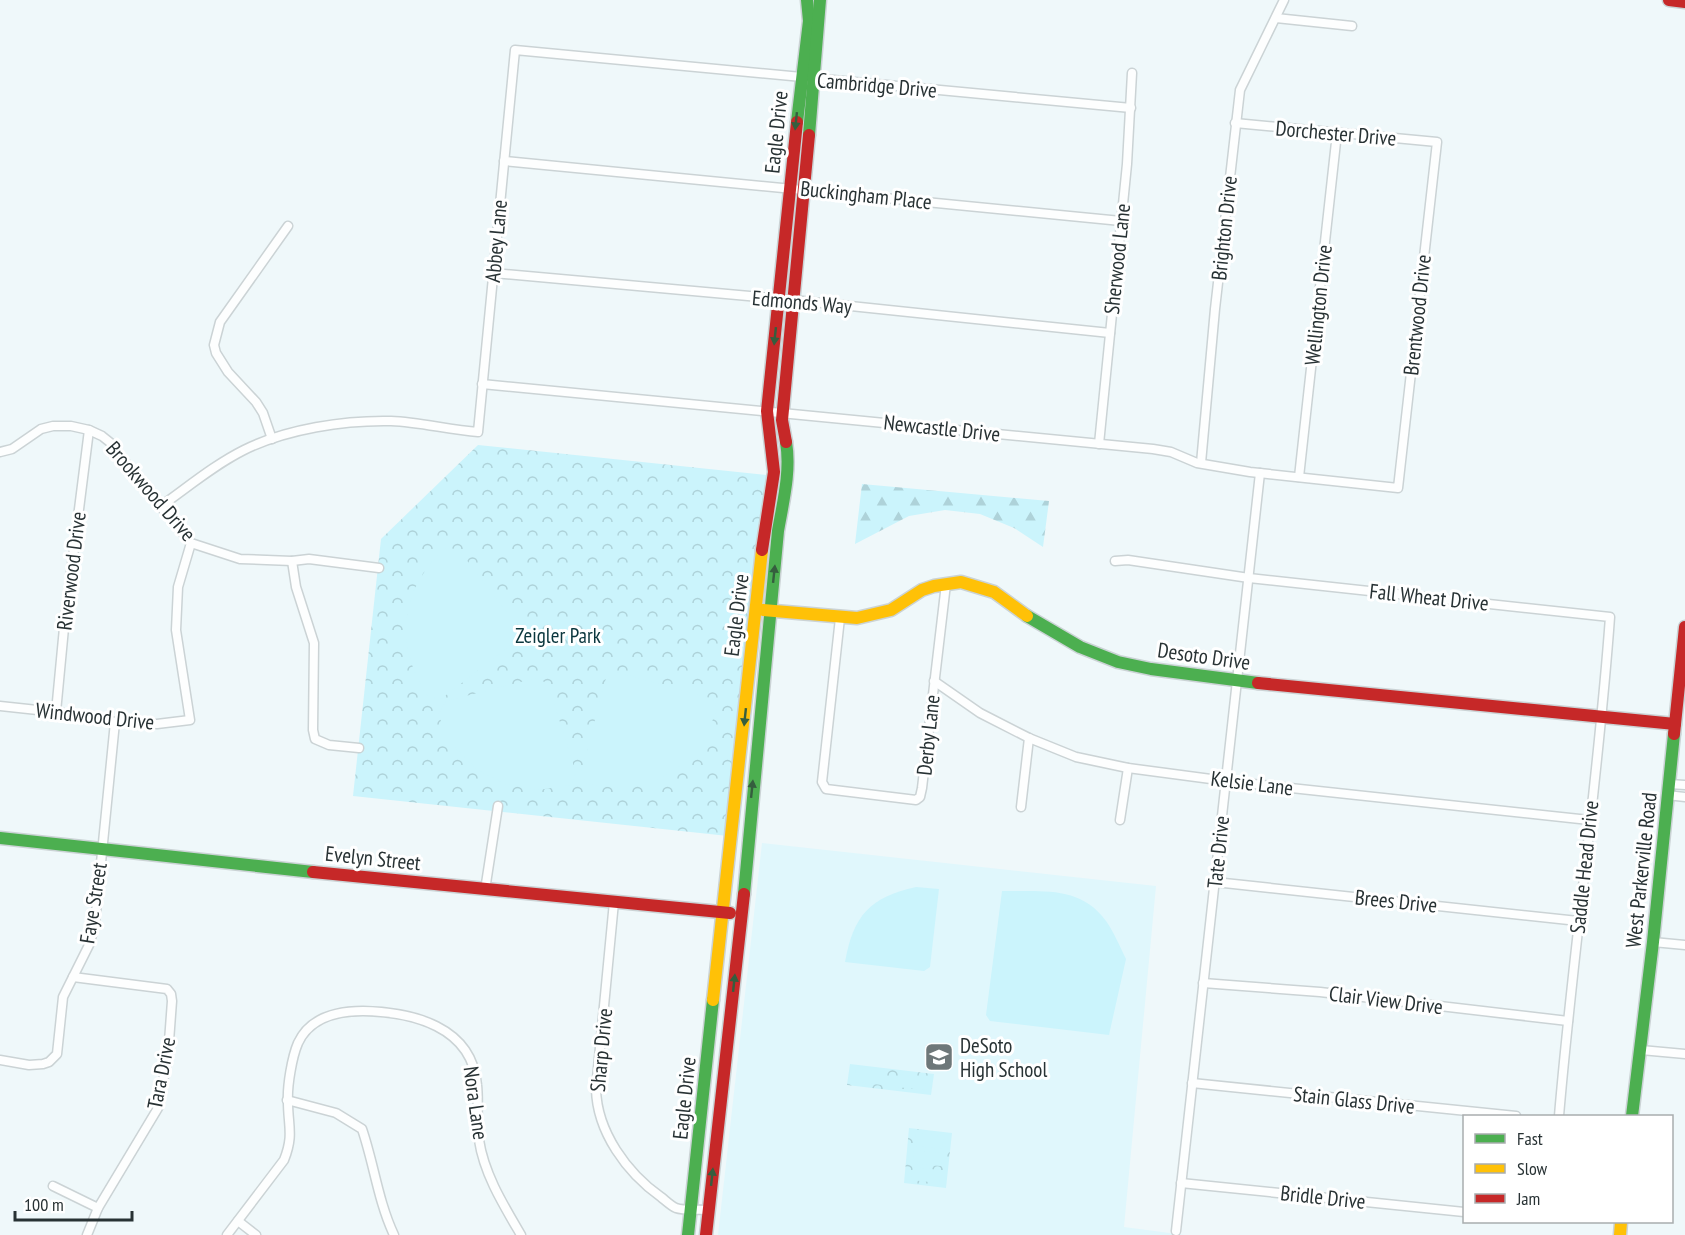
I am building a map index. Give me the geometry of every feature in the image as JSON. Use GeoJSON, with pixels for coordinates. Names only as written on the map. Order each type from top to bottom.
{"type":"FeatureCollection","features":[{"type":"Feature","properties":{"kind":"street","name":"Eagle Drive"},"geometry":{"type":"LineString","coordinates":[[688,1235],[752,643],[774,472],[767,411],[808,21],[807,0]]}},
{"type":"Feature","properties":{"kind":"street","name":"Eagle Drive"},"geometry":{"type":"LineString","coordinates":[[706,1235],[751,829],[751,806],[778,531],[787,474],[788,455],[782,412],[820,0]]}},
{"type":"Feature","properties":{"kind":"street"},"geometry":{"type":"LineString","coordinates":[[1669,0],[1685,2]]}},
{"type":"Feature","properties":{"kind":"street","name":"Brighton Drive"},"geometry":{"type":"LineString","coordinates":[[1201,463],[1240,90],[1283,1]]}},
{"type":"Feature","properties":{"kind":"street"},"geometry":{"type":"LineString","coordinates":[[1276,18],[1352,26]]}},
{"type":"Feature","properties":{"kind":"street","name":"Cambridge Drive"},"geometry":{"type":"LineString","coordinates":[[515,50],[1131,108]]}},
{"type":"Feature","properties":{"kind":"street","name":"Abbey Lane"},"geometry":{"type":"LineString","coordinates":[[272,439],[319,427],[360,422],[392,421],[478,432],[515,50]]}},
{"type":"Feature","properties":{"kind":"street","name":"Sherwood Lane"},"geometry":{"type":"LineString","coordinates":[[1099,444],[1131,108],[1132,73]]}},
{"type":"Feature","properties":{"kind":"street","name":"Dorchester Drive"},"geometry":{"type":"LineString","coordinates":[[1235,123],[1437,142]]}},
{"type":"Feature","properties":{"kind":"street","name":"Wellington Drive"},"geometry":{"type":"LineString","coordinates":[[1299,477],[1336,133]]}},
{"type":"Feature","properties":{"kind":"street","name":"Brentwood Drive"},"geometry":{"type":"LineString","coordinates":[[1398,488],[1437,142]]}},
{"type":"Feature","properties":{"kind":"street","name":"Buckingham Place"},"geometry":{"type":"LineString","coordinates":[[504,161],[1121,220]]}},
{"type":"Feature","properties":{"kind":"street"},"geometry":{"type":"LineString","coordinates":[[161,506],[218,465],[245,449],[272,439],[263,413],[256,402],[228,372],[216,353],[214,345],[220,322],[288,226]]}},
{"type":"Feature","properties":{"kind":"street","name":"Edmonds Way"},"geometry":{"type":"LineString","coordinates":[[493,273],[793,300],[1110,333]]}},
{"type":"Feature","properties":{"kind":"street","name":"Newcastle Drive"},"geometry":{"type":"LineString","coordinates":[[482,384],[1171,452],[1201,463],[1260,473],[1398,488]]}},
{"type":"Feature","properties":{"kind":"street","name":"Brookwood Drive"},"geometry":{"type":"LineString","coordinates":[[0,452],[12,449],[41,429],[53,426],[71,426],[89,430],[112,444],[139,481],[191,543],[240,559],[292,561],[309,559],[379,568]]}},
{"type":"Feature","properties":{"kind":"street","name":"Riverwood Drive"},"geometry":{"type":"LineString","coordinates":[[56,712],[64,628],[89,430]]}},
{"type":"Feature","properties":{"kind":"street"},"geometry":{"type":"LineString","coordinates":[[774,472],[787,474]]}},
{"type":"Feature","properties":{"kind":"street","name":"Tate Drive"},"geometry":{"type":"LineString","coordinates":[[1176,1232],[1260,473]]}},
{"type":"Feature","properties":{"kind":"street","name":"Windwood Drive"},"geometry":{"type":"LineString","coordinates":[[0,706],[115,722],[158,724],[190,720],[176,630],[178,587],[191,543]]}},
{"type":"Feature","properties":{"kind":"street","name":"Fall Wheat Drive"},"geometry":{"type":"LineString","coordinates":[[1115,561],[1128,560],[1248,578],[1610,616]]}},
{"type":"Feature","properties":{"kind":"street"},"geometry":{"type":"LineString","coordinates":[[292,561],[296,587],[314,643],[312,730],[315,739],[329,745],[359,748]]}},
{"type":"Feature","properties":{"kind":"street","name":"Desoto Drive"},"geometry":{"type":"LineString","coordinates":[[756,609],[857,618],[891,610],[922,590],[961,582],[994,592],[1034,621],[1065,639],[1118,662],[1151,669],[1237,681],[1675,724]]}},
{"type":"Feature","properties":{"kind":"street","name":"Derby Lane"},"geometry":{"type":"LineString","coordinates":[[840,618],[822,782],[826,789],[916,800],[920,797],[946,584]]}},
{"type":"Feature","properties":{"kind":"street","name":"Saddle Head Drive"},"geometry":{"type":"LineString","coordinates":[[1558,1115],[1610,616]]}},
{"type":"Feature","properties":{"kind":"street","name":"West Parkerville Road"},"geometry":{"type":"LineString","coordinates":[[1632,1115],[1653,942],[1685,627]]}},
{"type":"Feature","properties":{"kind":"street"},"geometry":{"type":"LineString","coordinates":[[752,643],[760,646],[757,673],[759,721]]}},
{"type":"Feature","properties":{"kind":"street","name":"Kelsie Lane"},"geometry":{"type":"LineString","coordinates":[[934,681],[980,713],[1029,738],[1076,757],[1128,768],[1226,781],[1589,820]]}},
{"type":"Feature","properties":{"kind":"street","name":"Faye Street"},"geometry":{"type":"LineString","coordinates":[[0,1060],[29,1065],[43,1064],[49,1062],[57,1054],[63,997],[90,943],[95,924],[115,722]]}},
{"type":"Feature","properties":{"kind":"street"},"geometry":{"type":"LineString","coordinates":[[1021,807],[1029,738]]}},
{"type":"Feature","properties":{"kind":"street"},"geometry":{"type":"LineString","coordinates":[[1120,820],[1128,768]]}},
{"type":"Feature","properties":{"kind":"street"},"geometry":{"type":"LineString","coordinates":[[1668,789],[1685,785]]}},
{"type":"Feature","properties":{"kind":"street"},"geometry":{"type":"LineString","coordinates":[[1668,789],[1685,796]]}},
{"type":"Feature","properties":{"kind":"street"},"geometry":{"type":"LineString","coordinates":[[485,890],[498,806]]}},
{"type":"Feature","properties":{"kind":"street"},"geometry":{"type":"LineString","coordinates":[[733,827],[751,829]]}},
{"type":"Feature","properties":{"kind":"street","name":"Evelyn Street"},"geometry":{"type":"LineString","coordinates":[[0,838],[485,890],[741,914]]}},
{"type":"Feature","properties":{"kind":"street","name":"Brees Drive"},"geometry":{"type":"LineString","coordinates":[[1215,882],[1578,921]]}},
{"type":"Feature","properties":{"kind":"street","name":"Sharp Drive"},"geometry":{"type":"LineString","coordinates":[[614,902],[596,1089],[597,1107],[608,1137],[635,1175],[675,1208],[708,1210]]}},
{"type":"Feature","properties":{"kind":"street"},"geometry":{"type":"LineString","coordinates":[[1653,942],[1685,945]]}},
{"type":"Feature","properties":{"kind":"street","name":"Tara Drive"},"geometry":{"type":"LineString","coordinates":[[73,977],[166,989],[171,994],[172,1001],[168,1055],[158,1108],[98,1208],[87,1235]]}},
{"type":"Feature","properties":{"kind":"street","name":"Clair View Drive"},"geometry":{"type":"LineString","coordinates":[[1203,983],[1320,992],[1568,1021]]}},
{"type":"Feature","properties":{"kind":"street","name":"Nora Lane"},"geometry":{"type":"LineString","coordinates":[[227,1235],[284,1160],[290,1145],[291,1130],[287,1100],[298,1042],[318,1019],[354,1011],[402,1014],[432,1023],[452,1035],[467,1052],[477,1083],[478,1140],[496,1192],[521,1235]]}},
{"type":"Feature","properties":{"kind":"street"},"geometry":{"type":"LineString","coordinates":[[1641,1050],[1685,1054]]}},
{"type":"Feature","properties":{"kind":"street"},"geometry":{"type":"LineString","coordinates":[[708,1054],[725,1055]]}},
{"type":"Feature","properties":{"kind":"street","name":"Stain Glass Drive"},"geometry":{"type":"LineString","coordinates":[[1192,1083],[1506,1115]]}},
{"type":"Feature","properties":{"kind":"street"},"geometry":{"type":"LineString","coordinates":[[287,1100],[336,1113],[362,1129],[370,1152],[385,1216],[394,1235]]}},
{"type":"Feature","properties":{"kind":"street","name":"Bridle Drive"},"geometry":{"type":"LineString","coordinates":[[1181,1183],[1463,1212]]}},
{"type":"Feature","properties":{"kind":"street"},"geometry":{"type":"LineString","coordinates":[[53,1186],[98,1208]]}},
{"type":"Feature","properties":{"kind":"street"},"geometry":{"type":"LineString","coordinates":[[238,1221],[256,1235]]}},
{"type":"Feature","properties":{"kind":"shaded area","name":"DeSoto High School"},"geometry":{"type":"Polygon","coordinates":[[[762,843],[1156,886],[1124,1227],[1185,1235],[718,1235],[762,843]]]}},
{"type":"Feature","properties":{"kind":"green space","name":"Zeigler Park"},"geometry":{"type":"Polygon","coordinates":[[[478,445],[767,475],[728,836],[353,796],[381,539],[478,445]]]}},
{"type":"Feature","properties":{"kind":"green space"},"geometry":{"type":"Polygon","coordinates":[[[862,484],[1049,501],[1043,547],[1014,528],[980,514],[945,510],[909,516],[855,544],[862,484]]]}},
{"type":"Feature","properties":{"kind":"green space"},"geometry":{"type":"Polygon","coordinates":[[[445,548],[458,549],[519,628],[520,633],[516,641],[441,699],[428,697],[417,677],[406,638],[406,619],[410,600],[418,582],[445,548]]]}},
{"type":"Feature","properties":{"kind":"green space"},"geometry":{"type":"Polygon","coordinates":[[[616,672],[713,699],[717,710],[704,740],[682,765],[653,782],[620,788],[587,784],[581,773],[606,678],[616,672]]]}},
{"type":"Feature","properties":{"kind":"green space"},"geometry":{"type":"Polygon","coordinates":[[[537,678],[548,684],[576,773],[571,785],[538,790],[505,784],[476,769],[453,745],[438,715],[446,701],[537,678]]]}},
{"type":"Feature","properties":{"kind":"green space"},"geometry":{"type":"Polygon","coordinates":[[[916,887],[939,889],[930,967],[924,971],[845,962],[853,932],[866,911],[887,896],[916,887]]]}},
{"type":"Feature","properties":{"kind":"green space"},"geometry":{"type":"Polygon","coordinates":[[[1002,891],[1045,891],[1072,896],[1096,909],[1106,921],[1126,959],[1109,1035],[990,1021],[986,1015],[1002,891]]]}},
{"type":"Feature","properties":{"kind":"green space"},"geometry":{"type":"Polygon","coordinates":[[[850,1064],[934,1074],[931,1095],[847,1085],[850,1064]]]}},
{"type":"Feature","properties":{"kind":"green space"},"geometry":{"type":"Polygon","coordinates":[[[856,1069],[884,1072],[882,1085],[855,1082],[856,1069]]]}},
{"type":"Feature","properties":{"kind":"green space"},"geometry":{"type":"Polygon","coordinates":[[[898,1074],[926,1078],[924,1090],[897,1087],[898,1074]]]}},
{"type":"Feature","properties":{"kind":"green space"},"geometry":{"type":"Polygon","coordinates":[[[909,1128],[952,1133],[946,1188],[904,1183],[909,1128]]]}},
{"type":"Feature","properties":{"kind":"green space"},"geometry":{"type":"Polygon","coordinates":[[[916,1133],[944,1136],[942,1149],[915,1146],[916,1133]]]}},
{"type":"Feature","properties":{"kind":"green space"},"geometry":{"type":"Polygon","coordinates":[[[914,1150],[942,1153],[941,1166],[913,1164],[914,1150]]]}},
{"type":"Feature","properties":{"kind":"green space"},"geometry":{"type":"Polygon","coordinates":[[[913,1167],[940,1170],[939,1183],[911,1180],[913,1167]]]}},
{"type":"Feature","properties":{"kind":"traffic: fast"},"geometry":{"type":"LineString","coordinates":[[797,122],[809,21],[807,0]]}},
{"type":"Feature","properties":{"kind":"traffic: fast"},"geometry":{"type":"LineString","coordinates":[[809,135],[820,0]]}},
{"type":"Feature","properties":{"kind":"traffic: fast"},"geometry":{"type":"LineString","coordinates":[[744,894],[778,531],[787,475],[786,442]]}},
{"type":"Feature","properties":{"kind":"traffic: fast"},"geometry":{"type":"LineString","coordinates":[[1027,616],[1080,647],[1118,662],[1151,669],[1258,683]]}},
{"type":"Feature","properties":{"kind":"traffic: fast"},"geometry":{"type":"LineString","coordinates":[[1632,1115],[1653,942],[1674,734]]}},
{"type":"Feature","properties":{"kind":"traffic: fast"},"geometry":{"type":"LineString","coordinates":[[0,838],[313,872]]}},
{"type":"Feature","properties":{"kind":"traffic: fast"},"geometry":{"type":"LineString","coordinates":[[688,1235],[713,1000]]}},
{"type":"Feature","properties":{"kind":"traffic: slow"},"geometry":{"type":"LineString","coordinates":[[713,1000],[762,550]]}},
{"type":"Feature","properties":{"kind":"traffic: slow"},"geometry":{"type":"LineString","coordinates":[[763,610],[857,618],[891,610],[922,590],[961,582],[994,592],[1027,616]]}},
{"type":"Feature","properties":{"kind":"traffic: slow"},"geometry":{"type":"LineString","coordinates":[[1620,1235],[1621,1223]]}},
{"type":"Feature","properties":{"kind":"traffic: jam"},"geometry":{"type":"LineString","coordinates":[[1669,0],[1685,2]]}},
{"type":"Feature","properties":{"kind":"traffic: jam"},"geometry":{"type":"LineString","coordinates":[[762,550],[774,472],[767,411],[797,122]]}},
{"type":"Feature","properties":{"kind":"traffic: jam"},"geometry":{"type":"LineString","coordinates":[[786,442],[782,420],[809,135]]}},
{"type":"Feature","properties":{"kind":"traffic: jam"},"geometry":{"type":"LineString","coordinates":[[1674,734],[1685,627]]}},
{"type":"Feature","properties":{"kind":"traffic: jam"},"geometry":{"type":"LineString","coordinates":[[1258,683],[1675,724]]}},
{"type":"Feature","properties":{"kind":"traffic: jam"},"geometry":{"type":"LineString","coordinates":[[313,872],[730,913]]}},
{"type":"Feature","properties":{"kind":"traffic: jam"},"geometry":{"type":"LineString","coordinates":[[706,1235],[744,894]]}},
{"type":"Feature","properties":{"kind":"place","name":"DeSoto High School"},"geometry":{"type":"Point","coordinates":[939,1057]}}]}
